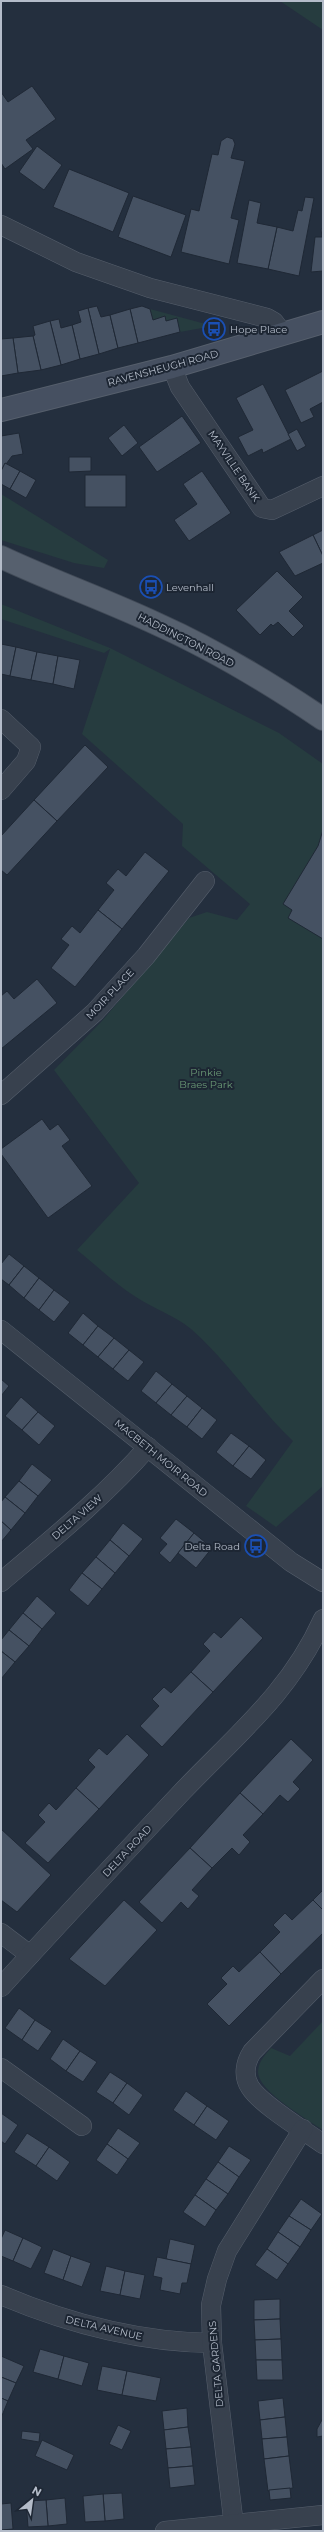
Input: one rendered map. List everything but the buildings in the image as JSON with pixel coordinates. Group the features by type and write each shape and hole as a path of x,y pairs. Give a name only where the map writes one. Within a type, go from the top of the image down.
{"main road":[{"name":"RAVENSHEUGH ROAD","path":"1,410 172,367 323,322"},
{"name":"HADDINGTON ROAD","path":"1,557 41,576 159,624 285,694 323,719"},
{"name":"HADDINGTON ROAD","path":"1,572 41,576"}],"street":[{"path":"1,227 76,262 150,288 267,318 274,322 283,334"},
{"name":"MAYVILLE BANK","path":"172,367 180,387 262,508 272,510 323,486"},
{"path":"1,719 31,747 26,762 1,790"},
{"name":"MOIR PLACE","path":"1,1095 95,1012 146,956 205,881"},
{"name":"MACBETH MOIR ROAD","path":"1,1330 291,1562 323,1582"},
{"name":"DELTA VIEW","path":"1,1582 125,1474 148,1447"},
{"name":"DELTA ROAD","path":"1,1987 181,1793 274,1698 314,1640 323,1619"},
{"path":"1,1933 30,1955"},
{"path":"323,1979 252,2052 246,2066 246,2076 254,2094 323,2144"},
{"path":"1,2068 82,2126"},
{"name":"DELTA GARDENS","path":"234,2526 212,2343 211,2305 217,2279 227,2252 303,2129"},
{"name":"DELTA AVENUE","path":"1,2295 59,2317 95,2327 161,2340 212,2343"},
{"path":"165,2531 234,2526 323,2515"}],"green space":[{"path":"280,1 323,1 323,30"},
{"path":"150,309 213,326 180,332 177,319 166,321 165,316 153,320"},
{"path":"1,494 108,560 104,568 74,563 1,540"},
{"name":"Pinkie Braes Park","path":"1,604 110,648 279,733 323,764 323,1486 276,1527 246,1506 293,1441 267,1414 231,1370 191,1329 128,1292 77,1250 139,1183 54,1070 102,1021 189,918 207,912 237,920 250,904 182,846 183,824 82,734 110,649 104,653 1,619"},
{"path":"323,2021 323,2130 274,2096 260,2079 258,2068 264,2056 271,2048 290,2056"}],"place":[{"name":"Hope Place","path":"214,329"},
{"name":"Levenhall","path":"151,587"},
{"name":"Delta Road","path":"256,1546"}]}
